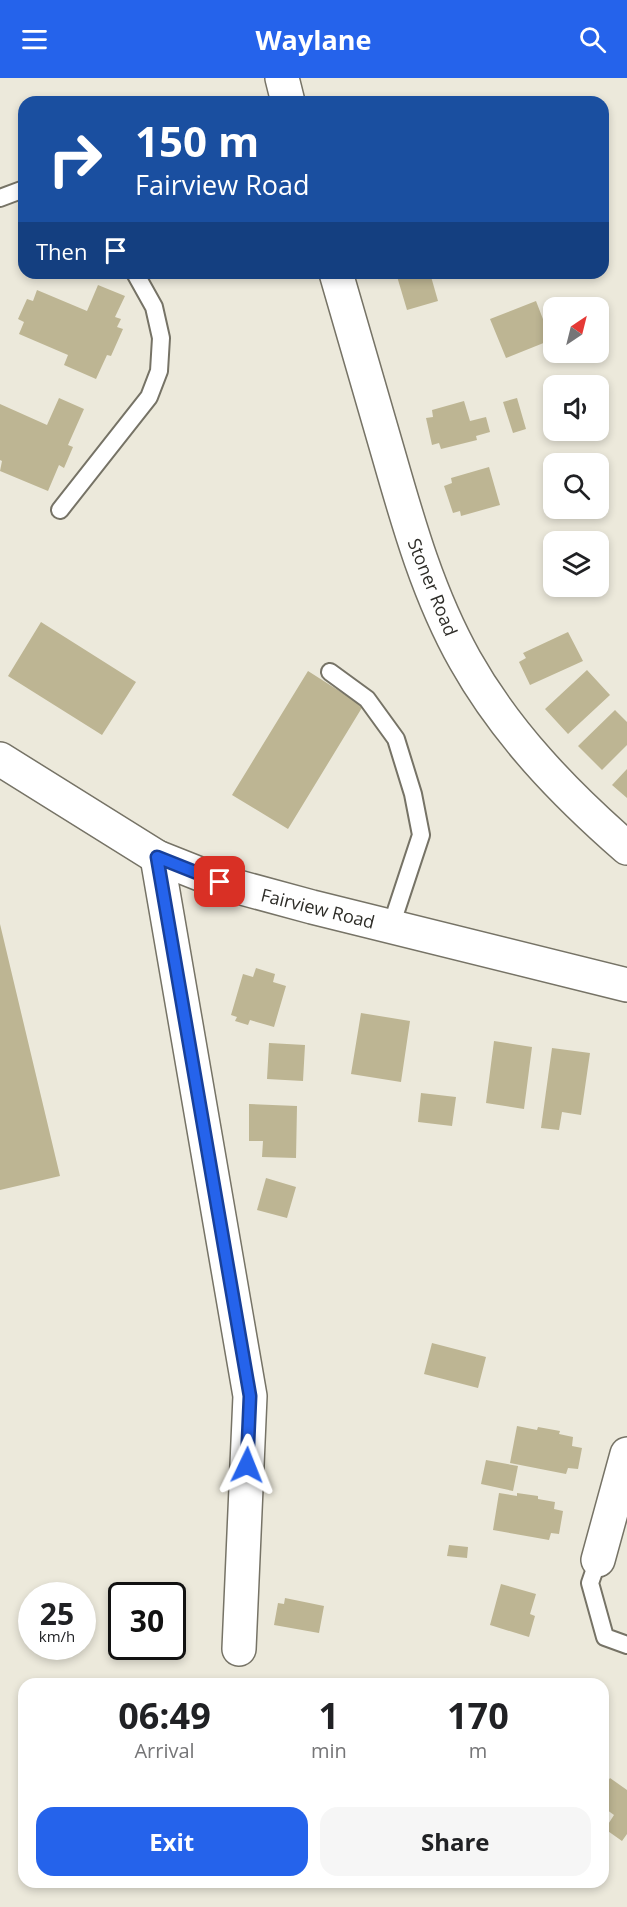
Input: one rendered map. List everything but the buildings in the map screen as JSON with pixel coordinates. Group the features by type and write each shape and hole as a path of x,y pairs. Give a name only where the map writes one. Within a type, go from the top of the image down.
{"street":[{"path":"282,78 286,96"},
{"name":"Stoner Road","path":"338,279 408,523 426,575 460,651 486,693 522,743 559,784 627,848"},
{"name":"Fairview Road","path":"0,759 157,857 220,882 627,985"},
{"path":"157,857 250,1396 239,1649"},
{"path":"597,1560 627,1454"}],"lane":[{"path":"0,198 18,191"},
{"path":"60,510 149,397 159,371 161,338 154,308 138,279"},
{"path":"330,672 367,699 396,739 413,794 421,835 391,926"},
{"path":"597,1560 590,1583 605,1638 627,1645"}],"route":[{"path":"220,882 157,857 250,1396 247,1465"}]}
